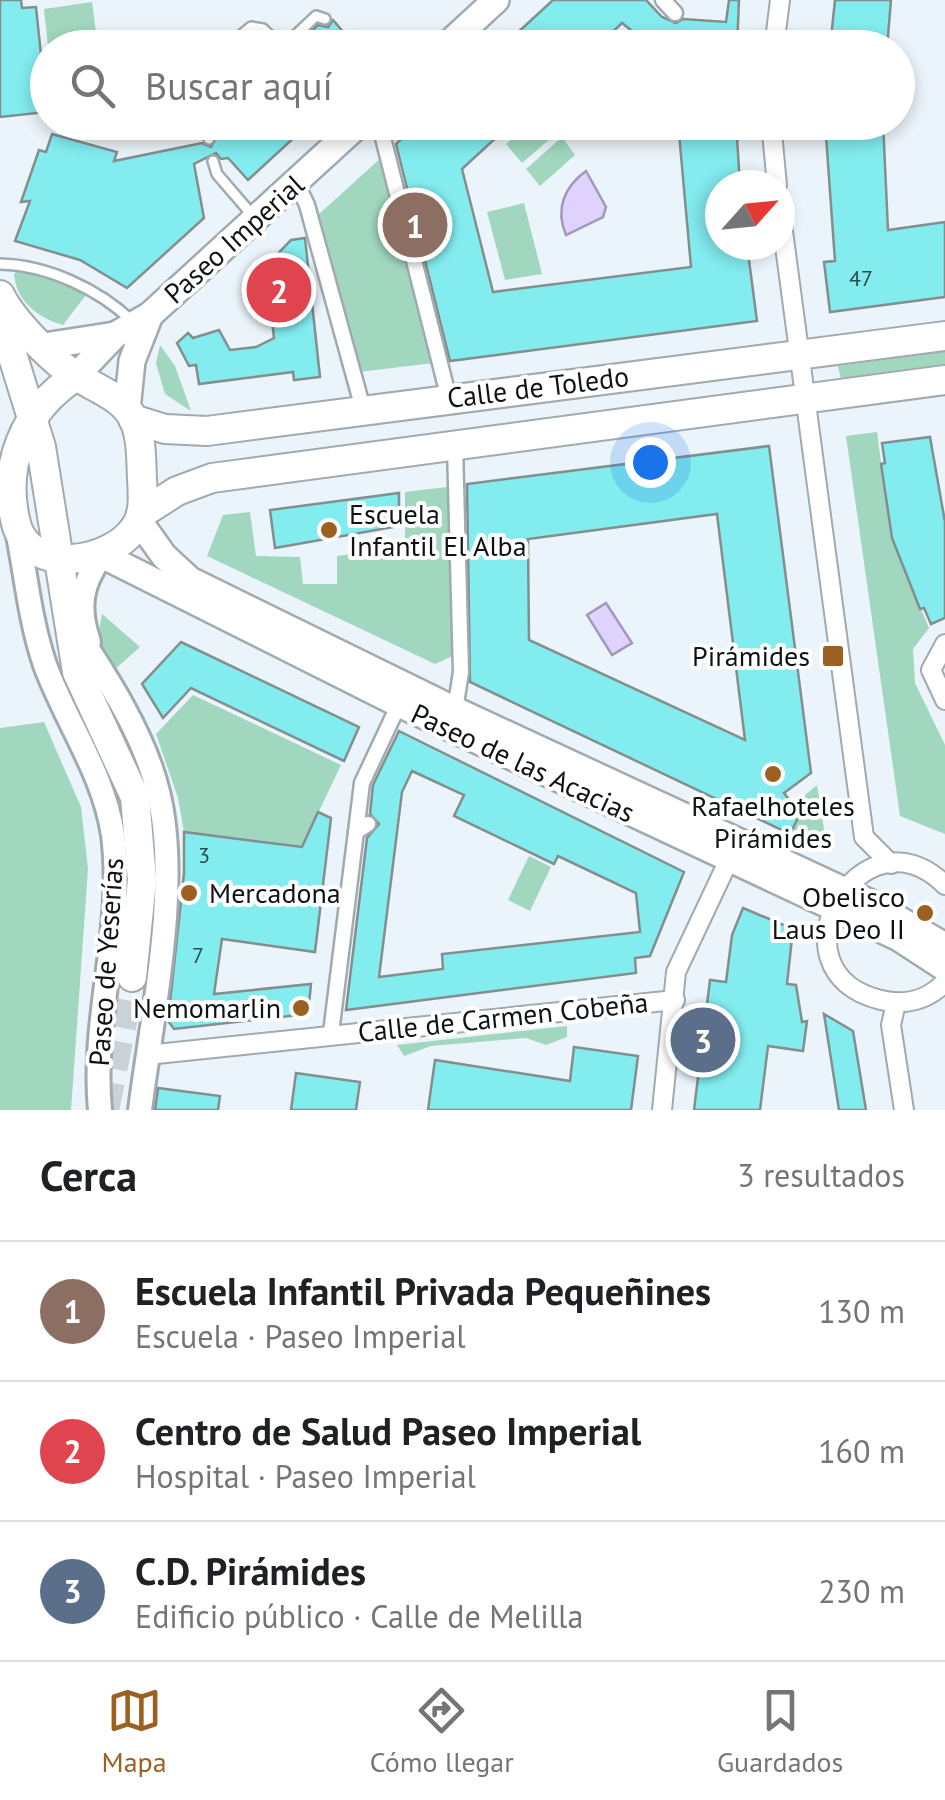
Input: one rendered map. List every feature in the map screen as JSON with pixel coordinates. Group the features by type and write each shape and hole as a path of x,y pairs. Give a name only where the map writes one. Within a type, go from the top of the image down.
{"main road":[{"path":"462,30 491,2"},
{"name":"Paseo Imperial","path":"76,376 342,140"},
{"path":"0,295 14,316 76,376 130,414 140,444 140,518"},
{"name":"Paseo de Yeserías","path":"0,315 33,414 62,558 66,616 76,672 135,797 142,880 132,977"},
{"path":"44,346 133,324"},
{"name":"Paseo Imperial","path":"130,414 133,324"},
{"name":"Calle de Toledo","path":"130,414 165,429 207,432 945,336"},
{"path":"76,376 33,414 15,440 18,530 40,552 62,558 102,555"},
{"name":"Calle de Toledo","path":"102,555 122,543 140,518 177,491 212,478 945,380"},
{"name":"Paseo de las Acacias","path":"140,518 164,556 190,580 733,852"},
{"name":"Paseo de las Acacias","path":"102,555 399,704 945,946"},
{"name":"Paseo de las Acacias","path":"837,898 945,968"}],"street":[{"path":"663,0 676,14"},
{"path":"776,30 780,0"},
{"path":"384,140 449,399"},
{"path":"773,140 776,170"},
{"path":"296,182 307,205 363,409"},
{"path":"786,260 864,837 891,864"},
{"path":"455,448 461,672 455,710"},
{"name":"Paseo de Yeserías","path":"18,530 46,666 105,799 112,831 115,880 101,1021 100,1110"},
{"name":"Paseo de Yeserías","path":"95,659 85,629 81,594 84,580 102,555"},
{"name":"Paseo de Yeserías","path":"66,616 95,659 146,756 166,836 166,880 140,1110"},
{"path":"945,644 931,670 945,700"},
{"name":"Calle de Carmen Cobeña","path":"331,1033 362,828 362,783 399,704"},
{"path":"662,1110 676,972 733,852"},
{"path":"945,886 924,870 891,864 857,876 837,898 826,931 830,957 844,980 864,996 896,1004 918,1000 945,982"},
{"name":"Calle de Carmen Cobeña","path":"147,1056 331,1033 676,1000"},
{"path":"896,1004 891,1025 904,1110"}],"lane":[{"path":"299,30 316,16 325,19"},
{"path":"213,160 218,174 255,219"},
{"path":"0,264 37,269 70,281 118,308 133,324"}],"green space":[{"path":"92,2 96,30 46,30 44,9"},
{"path":"511,140 549,140 522,163 506,144"},
{"path":"559,140 564,140 575,155 540,186 526,169"},
{"path":"382,157 434,363 359,372 318,215"},
{"path":"524,203 542,274 505,280 487,212"},
{"path":"19,270 45,276 86,295 63,325 54,322 24,300 14,274"},
{"path":"160,345 175,366 191,411 165,394 156,363"},
{"path":"945,352 945,367 841,380 838,366"},
{"path":"877,432 891,537 929,628 913,649 915,683 945,745 945,834 900,816 846,436"},
{"path":"455,486 457,654 435,664 207,556 223,515 250,512 256,556 300,557 303,584 337,584 337,556 405,547 405,492"},
{"path":"102,614 140,647 113,671 98,636"},
{"path":"193,695 341,765 302,847 184,832 178,798 156,734"},
{"path":"44,722 81,807 88,869 71,1110 0,1110 0,728"},
{"path":"817,785 826,842 812,845 790,834 793,805"},
{"path":"529,856 551,867 530,911 508,900"},
{"path":"567,1026 567,1037 546,1045 526,1038 431,1046 404,1056 397,1045"}],"shaded area":[{"path":"586,171 606,207 603,217 566,235 561,216 564,199"},
{"path":"606,603 632,643 612,655 587,615"}],"building":[{"path":"0,0 21,0 22,8 36,7 38,30 30,30 30,114 0,117"},
{"path":"553,0 646,0 662,17 676,23 683,19 726,22 729,0 739,0 738,30 631,30 622,23 615,30 520,30"},
{"path":"835,0 891,0 888,30 832,30"},
{"path":"333,20 342,30 313,30 318,25 328,27"},
{"path":"50,140 74,140 117,152 114,161 202,143 211,147 215,140 291,140 248,180 228,158 221,159 216,153 194,164 204,218 127,288 80,260 15,241 30,201 21,202 39,150 46,152"},
{"path":"400,140 493,140 462,169 493,292 691,267 680,140 737,140 739,170 705,170 705,260 749,260 757,321 450,361 396,144"},
{"path":"826,140 884,140 888,230 945,222 945,297 830,312 824,262 835,261"},
{"path":"305,238 320,377 294,380 293,372 199,384 196,365 189,366 177,343 188,333 193,338 219,330 230,350 256,347 274,338 266,266 291,240"},
{"path":"930,437 945,522 945,618 931,624 924,608 920,609 892,538 881,464 885,463 882,443"},
{"path":"769,446 811,773 784,793 800,814 790,834 470,682 467,484","holes":["717,514 745,740 529,640 528,539"]},
{"path":"399,493 399,526 275,548 270,510"},
{"path":"181,642 359,727 344,761 191,688 163,718 142,684"},
{"path":"399,731 684,872 650,956 635,958 636,973 346,1010 367,838 379,824 370,814 373,785","holes":["412,771 464,795 454,816 554,864 558,856 636,893 640,932 442,954 443,969 379,977 402,792"]},
{"path":"318,812 331,818 315,952 222,939 214,994 311,984 308,1014 174,1029 168,1021 184,873 184,832 302,847"},
{"path":"743,908 793,929 787,984 796,985 802,1022 807,1021 803,1051 768,1046 760,1110 694,1110 710,980 726,982 732,935"},
{"path":"824,1014 853,1031 866,1110 839,1110"},
{"path":"574,1047 638,1056 631,1110 428,1110 435,1060 570,1081"},
{"path":"296,1073 360,1082 356,1110 291,1110"},
{"path":"158,1088 220,1096 218,1110 155,1110"}],"tunnel":[{"path":"105,1110 132,977"}],"place":[{"name":"Escuela Infantil Privada Pequeñines","path":"415,225"},
{"name":"Centro de Salud Paseo Imperial","path":"279,290"},
{"name":"Escuela Infantil El Alba","path":"329,530"},
{"name":"Pirámides","path":"833,656"},
{"name":"Rafaelhoteles Pirámides","path":"773,774"},
{"name":"Mercadona","path":"189,893"},
{"name":"Obelisco Laus Deo II","path":"925,913"},
{"name":"Nemomarlin","path":"301,1008"},
{"name":"C.D. Pirámides","path":"703,1040"}]}
